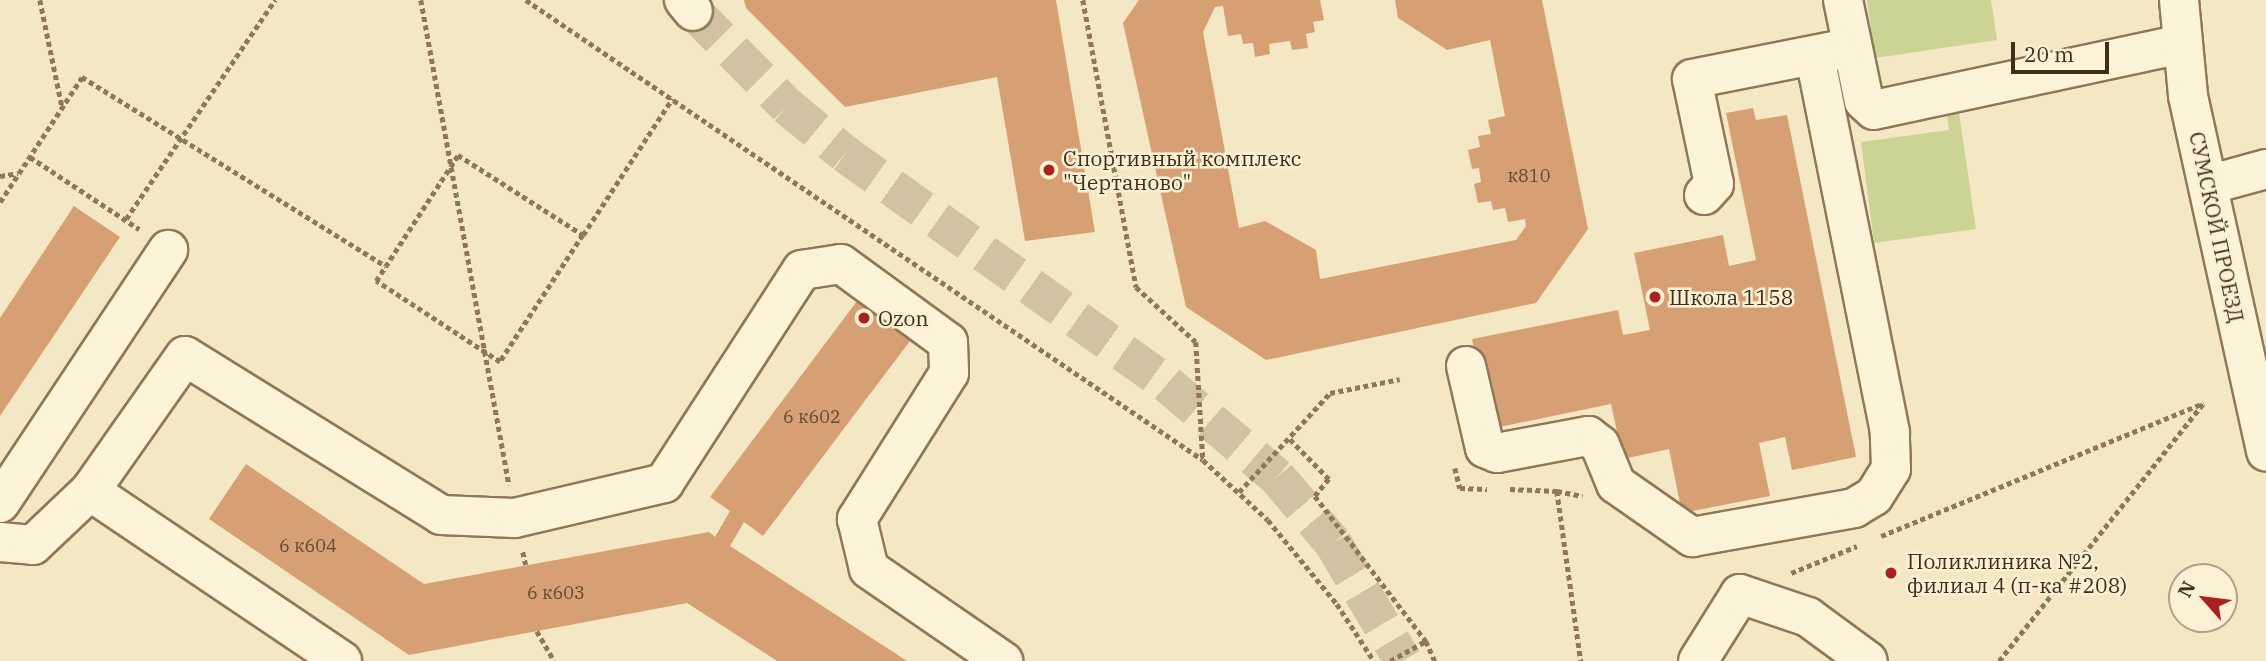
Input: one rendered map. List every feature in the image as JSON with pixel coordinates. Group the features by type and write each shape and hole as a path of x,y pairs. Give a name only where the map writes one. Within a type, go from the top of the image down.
{"street":[{"path":"1843,0 1864,101 1874,110 2182,44"},
{"name":"СУМСКОЙ ПРОЕЗД","path":"2179,0 2182,44 2208,185 2266,452"},
{"path":"1704,195 1714,184 1692,79 1853,47"},
{"path":"1466,366 1485,448 1497,453 1588,436 1600,445 1616,484 1692,537 1854,508 1874,496 1891,469 1890,432 1815,55"},
{"path":"2208,185 2266,169"},
{"path":"0,503 169,250"},
{"path":"0,542 33,545 90,491 185,356 440,515 515,517 664,483 802,270 841,264 948,342 949,373 857,519 869,569 1003,661"},
{"path":"90,491 342,661"},
{"path":"1698,661 1740,594 1808,617 1868,661"}],"path":[{"path":"40,0 62,107"},
{"path":"30,157 126,219 275,0"},
{"path":"422,0 515,517 526,565"},
{"path":"1083,0 1136,287 1196,342 1203,460"},
{"path":"0,202 82,77 386,266"},
{"path":"583,235 458,155 376,281 500,362 672,99"},
{"path":"0,176 19,173"},
{"path":"1239,492 1330,393 1400,379"},
{"path":"1740,594 2204,403 1999,661"},
{"path":"1290,439 1329,479 1315,496 1426,640 1436,661"},
{"path":"1454,462 1460,488 1557,491 1581,661"},
{"path":"537,631 554,661"},
{"path":"1390,661 1426,640"}],"green space":[{"path":"1867,0 1991,0 1997,40 1875,58"},
{"path":"1958,106 1976,229 1874,243 1861,142 1949,130 1946,107"}],"building":[{"name":"Спортивный комплекс \"Чертаново\"","path":"744,0 1056,0 1095,232 1025,241 997,77 845,107 746,8"},
{"path":"1139,0 1320,0 1324,20 1313,22 1315,32 1306,34 1308,48 1292,50 1290,41 1269,44 1270,54 1255,57 1253,43 1243,44 1241,34 1228,36 1223,6 1215,7 1203,32 1239,228 1265,221 1316,250 1320,279 1516,240 1526,226 1525,219 1508,222 1505,208 1493,210 1491,201 1478,203 1474,184 1481,182 1479,168 1472,169 1468,150 1480,147 1478,136 1491,134 1488,120 1505,116 1490,40 1447,50 1398,18 1395,0 1542,0 1588,229 1536,303 1266,360 1186,307 1123,23"},
{"path":"1753,108 1756,120 1787,115 1856,457 1792,470 1785,437 1759,443 1770,496 1682,513 1669,449 1623,459 1611,404 1490,429 1472,339 1618,310 1623,335 1650,330 1634,253 1723,235 1729,266 1756,260 1726,113"},
{"path":"74,206 120,237 0,416 0,318"},
{"path":"860,297 913,337 763,536 744,522 730,546 907,661 777,661 687,603 409,655 209,519 246,464 424,584 709,532 715,537 730,511 710,497"}],"tunnel":[{"path":"693,11 787,106 845,154 1167,384 1277,477 1333,543 1403,661"}],"place":[{"name":"Спортивный комплекс \"Чертаново\"","path":"1049,170"},
{"name":"Школа 1158","path":"1655,297"},
{"name":"Ozon","path":"864,318"},
{"name":"Поликлиника №2, филиал 4 (п-ка #208)","path":"1891,573"}]}
